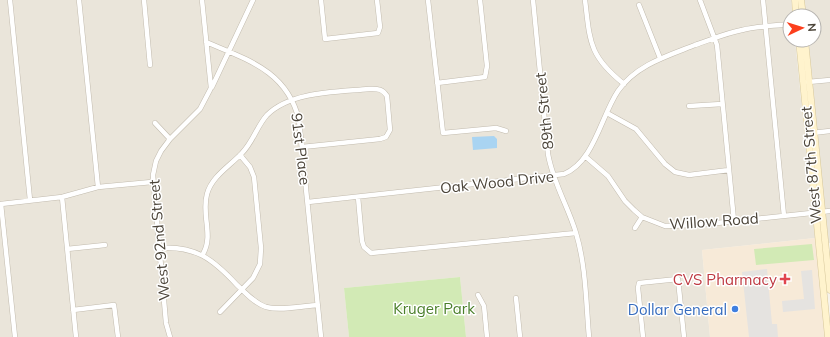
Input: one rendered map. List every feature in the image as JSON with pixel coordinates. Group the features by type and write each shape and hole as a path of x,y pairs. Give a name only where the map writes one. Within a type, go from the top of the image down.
{"main road":[{"name":"West 87th Street","path":"800,48 807,83"},
{"name":"West 87th Street","path":"805,48 828,337"},
{"name":"West 87th Street","path":"819,212 830,290"}],"street":[{"path":"10,0 30,200"},
{"path":"79,0 98,187"},
{"path":"144,0 150,65"},
{"path":"202,0 211,88"},
{"path":"206,42 228,52 253,0"},
{"path":"321,0 325,39 378,33 380,27 377,0"},
{"path":"428,0 443,133 496,128 506,131"},
{"path":"437,83 485,77 487,66 480,0"},
{"name":"89th Street","path":"533,0 548,149 553,176 576,233 581,252 589,337"},
{"path":"585,0 589,37 593,50 602,64 624,84"},
{"path":"700,0 717,45 734,221"},
{"path":"763,0 784,216"},
{"path":"639,5 660,58"},
{"name":"Oak Wood Drive","path":"308,202 553,176 572,170 586,157 613,99 624,84 641,69 660,58 740,30 782,25"},
{"name":"West 92nd Street","path":"170,337 166,323 152,182 156,161 170,138 200,109 228,52"},
{"name":"91st Place","path":"228,52 270,73 287,90 293,101 299,120 321,337"},
{"path":"807,83 830,80"},
{"path":"203,254 208,240 206,212 207,195 216,178 251,143 267,115 293,101 311,95 380,89 387,96 390,130 386,137 380,139 302,147"},
{"path":"689,106 722,104"},
{"path":"607,113 636,129 665,164 675,172 689,175 729,170"},
{"path":"156,123 170,138"},
{"path":"811,133 830,131"},
{"path":"220,312 256,274 261,253 254,177 248,163 240,155"},
{"name":"Willow Road","path":"586,157 608,176 625,201 642,217 655,223 671,227 830,211"},
{"path":"15,337 1,204 62,197 98,187 152,182"},
{"path":"62,197 76,337"},
{"path":"358,197 362,242 370,255 576,233"},
{"path":"635,228 642,217"},
{"path":"67,249 105,245"},
{"path":"158,248 182,248 203,254 226,272 242,290 254,300 269,307 318,305"},
{"path":"643,337 638,288 639,283 678,279 684,337"},
{"path":"478,295 484,306 487,337"},
{"path":"516,298 520,337"},
{"path":"73,310 114,305 118,337"}],"shaded area":[{"path":"0,0 791,0 792,8 782,8 782,48 796,48 815,238 702,250 710,337 466,337 460,277 344,288 349,337 0,337"},
{"path":"803,0 830,0 830,243 828,243 808,48 822,48 822,8 804,8"},
{"path":"815,238 826,337 710,337 702,250"},
{"path":"767,269 772,324 777,324 778,337 749,337 742,272"},
{"path":"812,270 815,309 783,312 782,301 804,299 801,271"}],"green space":[{"path":"812,244 814,260 756,265 754,249"},
{"name":"Kruger Park","path":"460,277 466,337 349,337 344,288"}],"water":[{"path":"494,136 497,139 497,148 473,150 472,137"}],"place":[{"name":"CVS Pharmacy","path":"785,279"},
{"name":"Dollar General","path":"735,309"}]}
